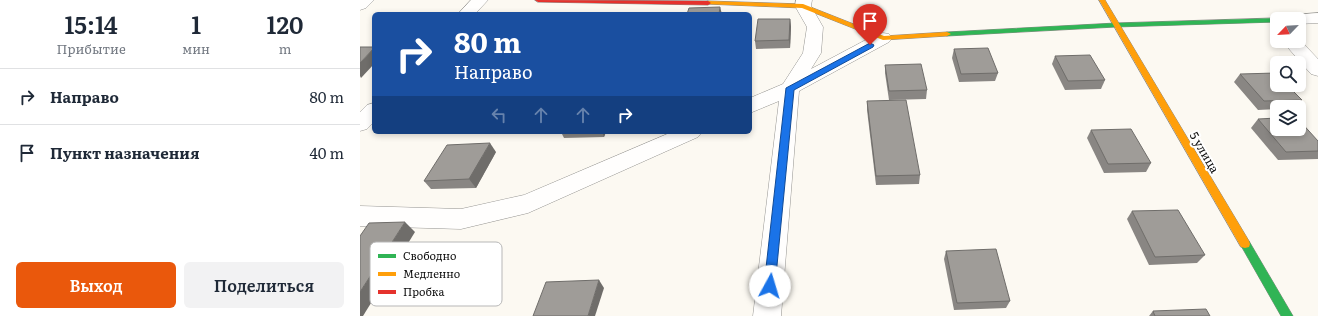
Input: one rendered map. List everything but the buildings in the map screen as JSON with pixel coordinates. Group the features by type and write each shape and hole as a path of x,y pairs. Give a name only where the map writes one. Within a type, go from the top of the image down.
{"street":[{"path":"360,5 366,0"},
{"path":"468,12 480,0"},
{"path":"538,0 647,0 804,3 883,38"},
{"name":"5 улица","path":"1102,0 1287,316"},
{"path":"767,316 790,88 812,53 815,27 804,3"},
{"path":"1306,19 1318,18"},
{"path":"752,105 790,88 883,38 1116,25 1270,22"},
{"path":"1298,48 1318,70"},
{"path":"360,124 372,112"},
{"path":"360,216 461,219 528,204 686,134"}],"traffic: fast":[{"path":"947,34 1116,25 1270,20"},
{"path":"1245,244 1287,316"}],"traffic: slow":[{"path":"1102,0 1245,244"},
{"path":"708,3 803,6 883,38 947,34"}],"traffic: jam":[{"path":"538,0 708,3"}],"route":[{"path":"770,286 790,88 870,45"}]}
